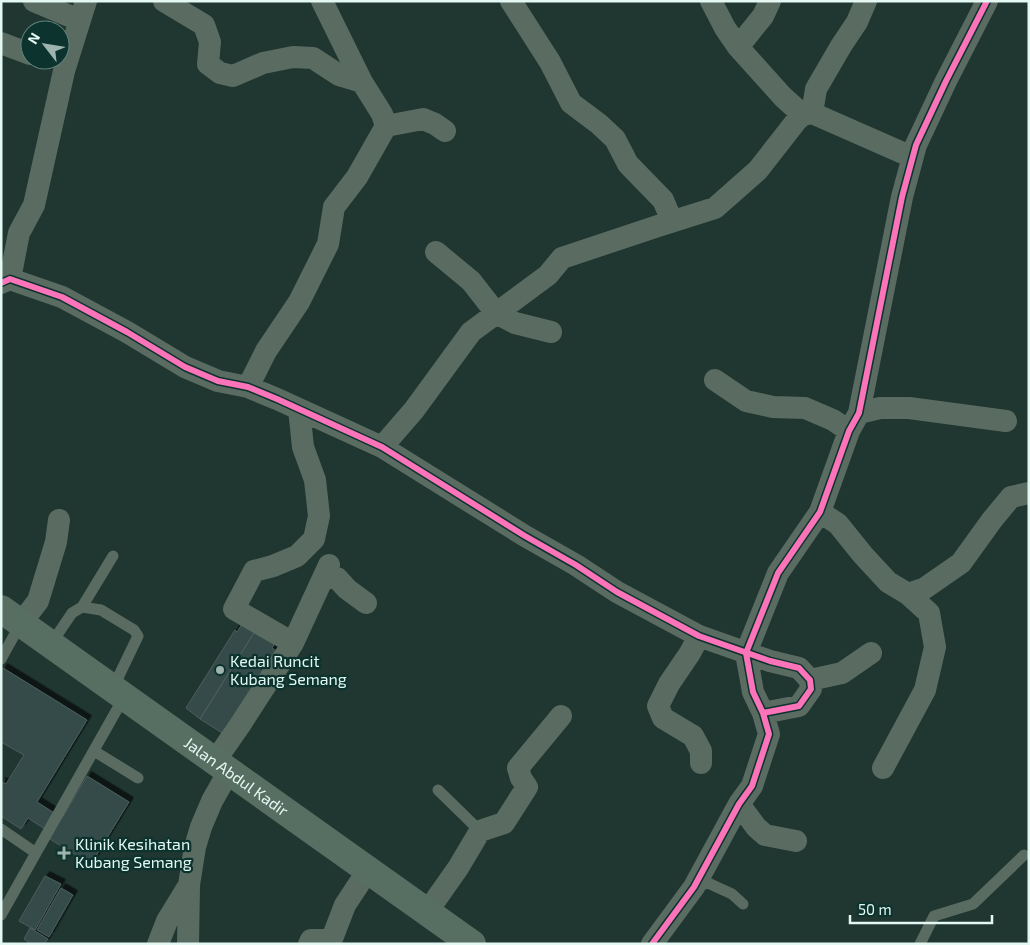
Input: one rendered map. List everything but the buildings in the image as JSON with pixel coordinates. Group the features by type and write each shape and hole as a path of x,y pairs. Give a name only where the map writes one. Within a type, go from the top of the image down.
{"main road":[{"name":"Jalan Abdul Kadir","path":"11,616 472,944"}],"street":[{"path":"34,1 82,10 64,71 34,205 8,251 5,281 62,297 185,367 218,381 248,388 382,447 617,592 699,636 770,662 799,668 810,680 811,689 799,706 763,714"},
{"path":"164,1 204,25 210,42 208,64 220,73 234,76 263,63 293,57 313,58 340,75 362,82"},
{"path":"248,388 266,351 299,302 328,244 334,207 357,177 386,126 382,114 362,82 322,1"},
{"path":"511,1 550,62 570,103 599,124 615,139 628,164 662,200 672,222"},
{"path":"711,1 725,28 738,47 777,91 807,114 912,157"},
{"path":"738,47 763,16 770,1"},
{"path":"382,447 414,410 471,332 548,275 562,258 715,208 758,170 797,120 807,114 816,89 857,22 866,1"},
{"path":"652,944 694,887 739,804 752,786 769,734 763,714 753,692 746,653 778,573 820,512 854,422 912,157 946,81 987,1"},
{"path":"1,43 20,50"},
{"path":"386,126 424,119 445,131"},
{"path":"436,252 471,281 496,313 515,323 551,332"},
{"path":"715,380 746,401 773,407 806,408 833,420 854,422 880,408 909,408 1006,421"},
{"path":"293,643 234,610 254,571 273,566 297,556 314,539 319,516 315,480 302,447 299,409"},
{"path":"908,594 925,588 961,562 1011,497 1029,494"},
{"path":"820,512 838,524 863,556 888,582 908,594 929,613 935,647 924,690 883,768"},
{"path":"11,616 38,601 56,542 59,520"},
{"path":"188,944 189,885 195,847 212,801 222,766 240,725 293,643 327,571 366,603"},
{"path":"699,636 669,684 658,706 663,718 694,736 701,751 701,764"},
{"path":"810,680 842,673 872,653"},
{"path":"427,912 458,868 480,831 504,823 527,787 518,768 561,716"},
{"path":"739,804 756,827 766,835 796,841"},
{"path":"323,942 368,870"},
{"path":"158,944 167,921 189,885"}],"lane":[{"path":"51,644 72,612 82,607 113,556"},
{"path":"1,915 94,751 119,692 138,636 134,630 101,610 82,607"},
{"path":"1,659 11,616"},
{"path":"94,751 138,778"},
{"path":"438,790 480,831"},
{"path":"1,829 36,853"},
{"path":"920,944 934,916 973,904 1024,855"},
{"path":"694,887 708,883 732,894 743,904"}],"cycle path":[{"path":"652,944 694,887 739,804 752,786 769,734 763,713 753,692 746,653 778,573 820,512 849,431 859,413 902,197 916,145 987,1"},
{"path":"1,283 10,279 62,297 127,332 185,367 218,381 248,387 382,447 617,592 699,636 770,661 799,668 810,680 811,689 799,706 763,713"}],"place":[{"name":"Kedai Runcit Kubang Semang","path":"220,670"},
{"name":"Klinik Kesihatan Kubang Semang","path":"64,853"}]}
